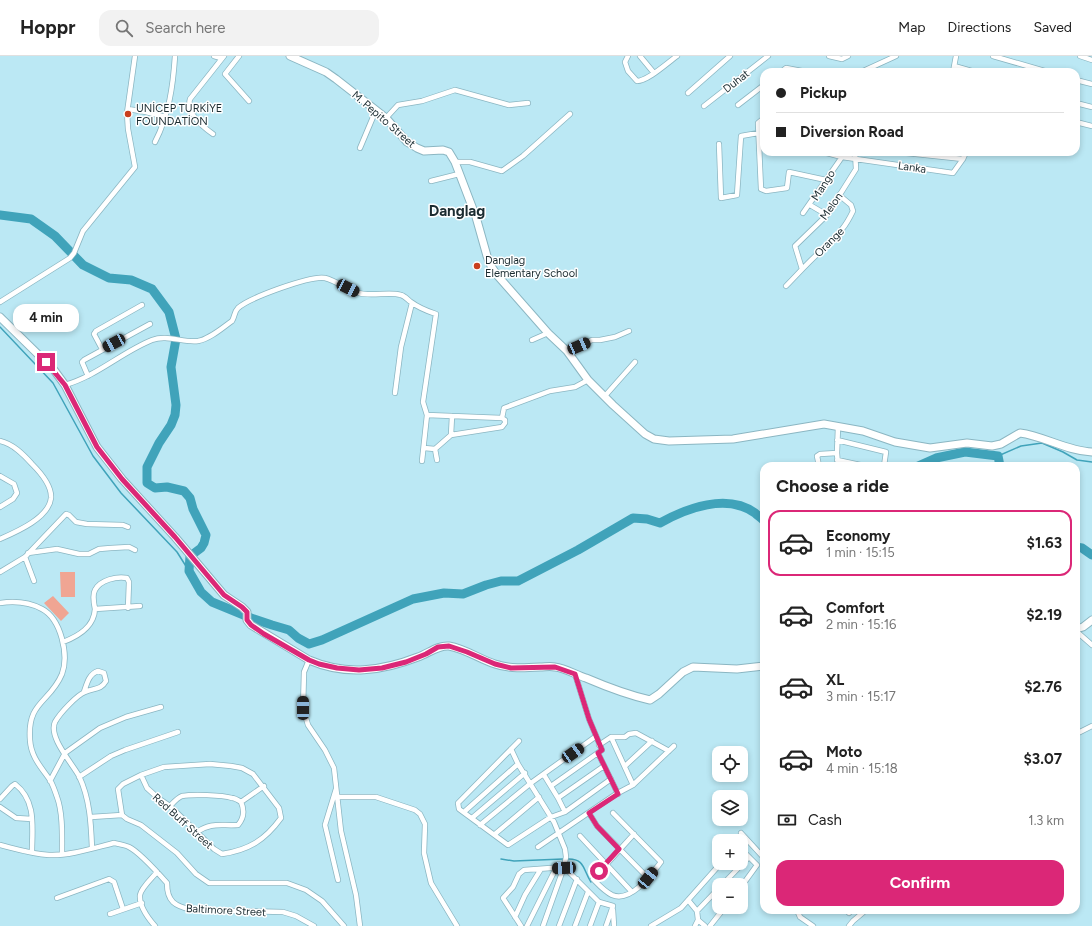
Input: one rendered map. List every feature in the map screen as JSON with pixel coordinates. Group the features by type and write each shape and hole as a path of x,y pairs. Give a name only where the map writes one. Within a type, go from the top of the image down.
{"street":[{"path":"0,302 70,258 74,253 83,231 135,167 128,129 128,110 136,56"},
{"path":"155,142 166,117 174,74 175,56"},
{"path":"214,56 222,57"},
{"path":"239,56 225,74 226,77 249,101"},
{"name":"M. Pepito Street","path":"290,56 336,78 386,118 407,142 424,151 443,150 449,152 457,168 476,217 491,266 497,275 548,333 567,351 588,380 604,397 645,434 654,439 669,441 740,438 824,424 863,431 895,442 930,448 967,443 992,446 1001,444 1020,433 1085,452 1092,452"},
{"path":"628,56 625,62 628,71 637,81 641,81 654,73 677,56"},
{"path":"688,93 730,56"},
{"name":"Duhat","path":"704,106 768,56"},
{"path":"829,56 842,59 848,56"},
{"path":"870,68 896,56"},
{"path":"956,56 954,66 961,68"},
{"path":"993,56 1034,68"},
{"path":"1080,56 1092,60"},
{"path":"213,134 203,127 194,115 189,103 190,99 222,57"},
{"path":"642,57 654,73"},
{"path":"1080,81 1092,84"},
{"path":"386,118 398,106 422,101 458,89 509,105 528,103"},
{"path":"738,105 760,89"},
{"path":"1080,104 1092,108"},
{"path":"128,110 146,112 166,117"},
{"path":"360,148 376,110"},
{"path":"431,181 470,162 502,171 523,156 570,114"},
{"path":"760,121 758,123 758,133 761,189 766,191 787,188 788,172 826,180"},
{"path":"1080,123 1092,126"},
{"path":"719,144 720,198 737,195 741,136 758,133"},
{"name":"Lanka","path":"838,156 953,173 964,156"},
{"path":"935,156 963,159"},
{"name":"Mango","path":"803,213 842,157"},
{"name":"Melon","path":"802,269 795,246 827,215 856,169 855,159"},
{"name":"Orange","path":"786,286 839,234 850,217 853,211 851,205 839,195"},
{"path":"810,205 827,215"},
{"path":"65,385 88,376 151,340 158,338 171,338 195,341 205,338 232,321 235,312 243,304 276,290 315,278 324,278 358,293 374,295 402,295 424,310 436,314 424,402 427,415 422,461"},
{"path":"395,393 400,347 412,303"},
{"path":"102,349 94,334 96,331 142,305"},
{"path":"0,317 54,370 65,385 97,447 122,479 175,537 224,595 242,607 251,625 309,660 337,668 359,670 382,668 406,662 426,654 438,647 449,646 495,664 511,668 555,667 615,690 650,700 659,694 683,672 693,667 737,669 760,666"},
{"path":"88,376 82,362 84,360 150,324"},
{"path":"567,351 592,340 615,337 629,331"},
{"path":"532,340 548,333"},
{"path":"604,397 635,362"},
{"path":"424,448 435,449 451,435 502,427 505,423 505,420 502,418 504,408 550,391 576,387 588,380"},
{"path":"427,415 502,418"},
{"path":"451,435 452,416"},
{"path":"838,427 837,460 846,462"},
{"path":"837,440 886,452 885,462"},
{"path":"0,441 6,442 17,449 41,473 49,487 51,498 46,508 37,519 20,530 0,539"},
{"path":"435,449 437,460"},
{"path":"818,462 817,456 820,454 837,454"},
{"path":"0,476 14,484 16,492 13,499 0,507"},
{"path":"0,572 26,555 66,514 76,522 123,525 128,527"},
{"path":"26,555 57,549 84,554 89,554 99,549 111,548 129,547 136,550"},
{"path":"26,555 34,580"},
{"path":"63,642 73,638 90,626 94,617 95,609 94,591 99,585 111,579 121,577 127,578 130,582 128,608"},
{"path":"0,602 30,604 43,609 53,620 63,642 64,654 62,673 55,686 33,712 29,726 33,757 50,782 58,799 61,822 62,854"},
{"path":"95,609 140,606"},
{"path":"1080,628 1092,620"},
{"path":"1080,634 1092,645"},
{"path":"309,660 304,672 303,708 308,725 325,750 334,768 341,831 356,895 360,926"},
{"path":"84,692 89,678 94,672 98,671 104,673 106,681 102,687 84,692 64,709 55,723 54,731 56,740 79,777 85,791 91,817 92,848"},
{"path":"551,786 602,750 595,737 581,697 575,674"},
{"path":"50,782 65,753 100,728 126,717 161,707"},
{"path":"1080,732 1092,726"},
{"path":"79,777 111,756 178,732"},
{"path":"599,745 611,737 625,737 629,734 636,733 669,751"},
{"path":"480,825 531,783 595,737"},
{"path":"611,737 633,785"},
{"path":"519,740 458,803 459,810 495,834 508,845 551,817 564,812 610,779"},
{"path":"625,766 652,741"},
{"path":"538,847 633,785 674,746"},
{"path":"511,749 518,764 551,817 565,849 566,859 564,868 543,926"},
{"path":"598,753 618,794"},
{"path":"122,815 118,789 123,784 141,774 164,767 210,764 242,768 253,774 264,786 241,802"},
{"path":"464,812 518,764"},
{"path":"558,798 604,766"},
{"name":"Red Buff Street","path":"141,774 147,788 170,806 214,849 222,854 235,852 262,839 281,818 279,808 264,786"},
{"path":"472,818 525,774"},
{"path":"544,774 558,798 564,812"},
{"path":"0,800 12,786 16,785 29,801 32,808 32,852"},
{"path":"336,788 325,825 338,880"},
{"path":"170,806 175,800 182,796 207,795 234,798 241,802"},
{"path":"337,797 376,797 414,810 420,814 425,824 424,853 431,883 457,926"},
{"path":"495,834 539,797"},
{"path":"197,832 216,824 238,825 243,819 241,802"},
{"path":"0,807 16,818 32,819"},
{"path":"589,813 597,826 648,878"},
{"path":"613,813 634,834 661,862 640,887 622,896 613,895 602,888 593,879 634,834"},
{"path":"91,817 122,815 127,819 141,825 177,853 196,874 209,883 286,883 306,890 322,901 344,926"},
{"path":"741,833 760,854"},
{"path":"580,836 632,892"},
{"name":"Baltimore Street","path":"0,845 50,855 114,844 130,848 167,883 167,892 170,898 180,907 192,910 283,912 296,916 314,926"},
{"path":"748,878 757,866 748,856 754,847"},
{"path":"527,926 556,868"},
{"path":"521,926 503,898 513,887 519,874 524,870 564,868 599,902 613,906"},
{"path":"515,917 525,895 541,869"},
{"path":"651,926 681,908 714,870"},
{"path":"728,878 735,870"},
{"path":"155,926 147,916 140,895 142,889 157,872"},
{"path":"57,898 109,879 114,882 123,909"},
{"path":"559,926 577,880"},
{"path":"575,926 588,892"},
{"path":"697,911 712,895"},
{"path":"688,900 697,911 698,920 696,926"},
{"path":"590,926 599,902"},
{"path":"110,914 142,903"},
{"path":"606,926 613,906"},
{"path":"613,906 614,926"},
{"path":"710,926 719,914"},
{"path":"799,914 800,917 813,926"},
{"path":"849,926 862,914"},
{"path":"698,920 705,926"}],"shaded area":[{"path":"60,572 75,572 75,597 61,597"},
{"path":"53,596 69,613 61,621 44,603"}],"waterway":[{"path":"0,215 31,219 55,236 83,265 109,278 131,280 152,289 169,312 176,339 171,367 176,405 175,415 171,425 159,443 147,467 147,483 155,488 167,487 184,491 190,498 193,509 206,535 201,548 193,554"},
{"path":"0,327 53,383 93,456 121,493 177,552 189,571"},
{"path":"998,456 1021,446 1042,443 1077,460 1092,462"},
{"path":"927,462 936,458 965,452 998,456 999,462"},
{"path":"190,556 189,571 201,592 212,602 251,618 289,630 298,638 309,644 322,640 413,599 444,593 463,594 501,581 518,581 578,550 633,518 647,519 660,523 682,512 720,503 744,507 760,517"},
{"path":"1080,548 1092,555"},
{"path":"501,859 514,861 563,859"},
{"path":"567,859 577,860 583,866 591,882"}],"place":[{"name":"UNİCEP TURKİYE FOUNDATİON","path":"128,114"},
{"name":"Danglag Elementary School","path":"477,266"}],"district":[{"name":"Danglag","path":"457,211"}],"route":[{"path":"46,362 65,385 97,447 122,479 175,537 224,595 236,602 247,612 247,620 251,625 264,634 309,660 337,668 359,670 382,668 406,662 426,654 438,647 449,646 467,652 483,660 511,668 555,667 575,674 581,697 595,737 602,750 598,753 618,794 589,813 597,826 619,849 599,871"}]}
